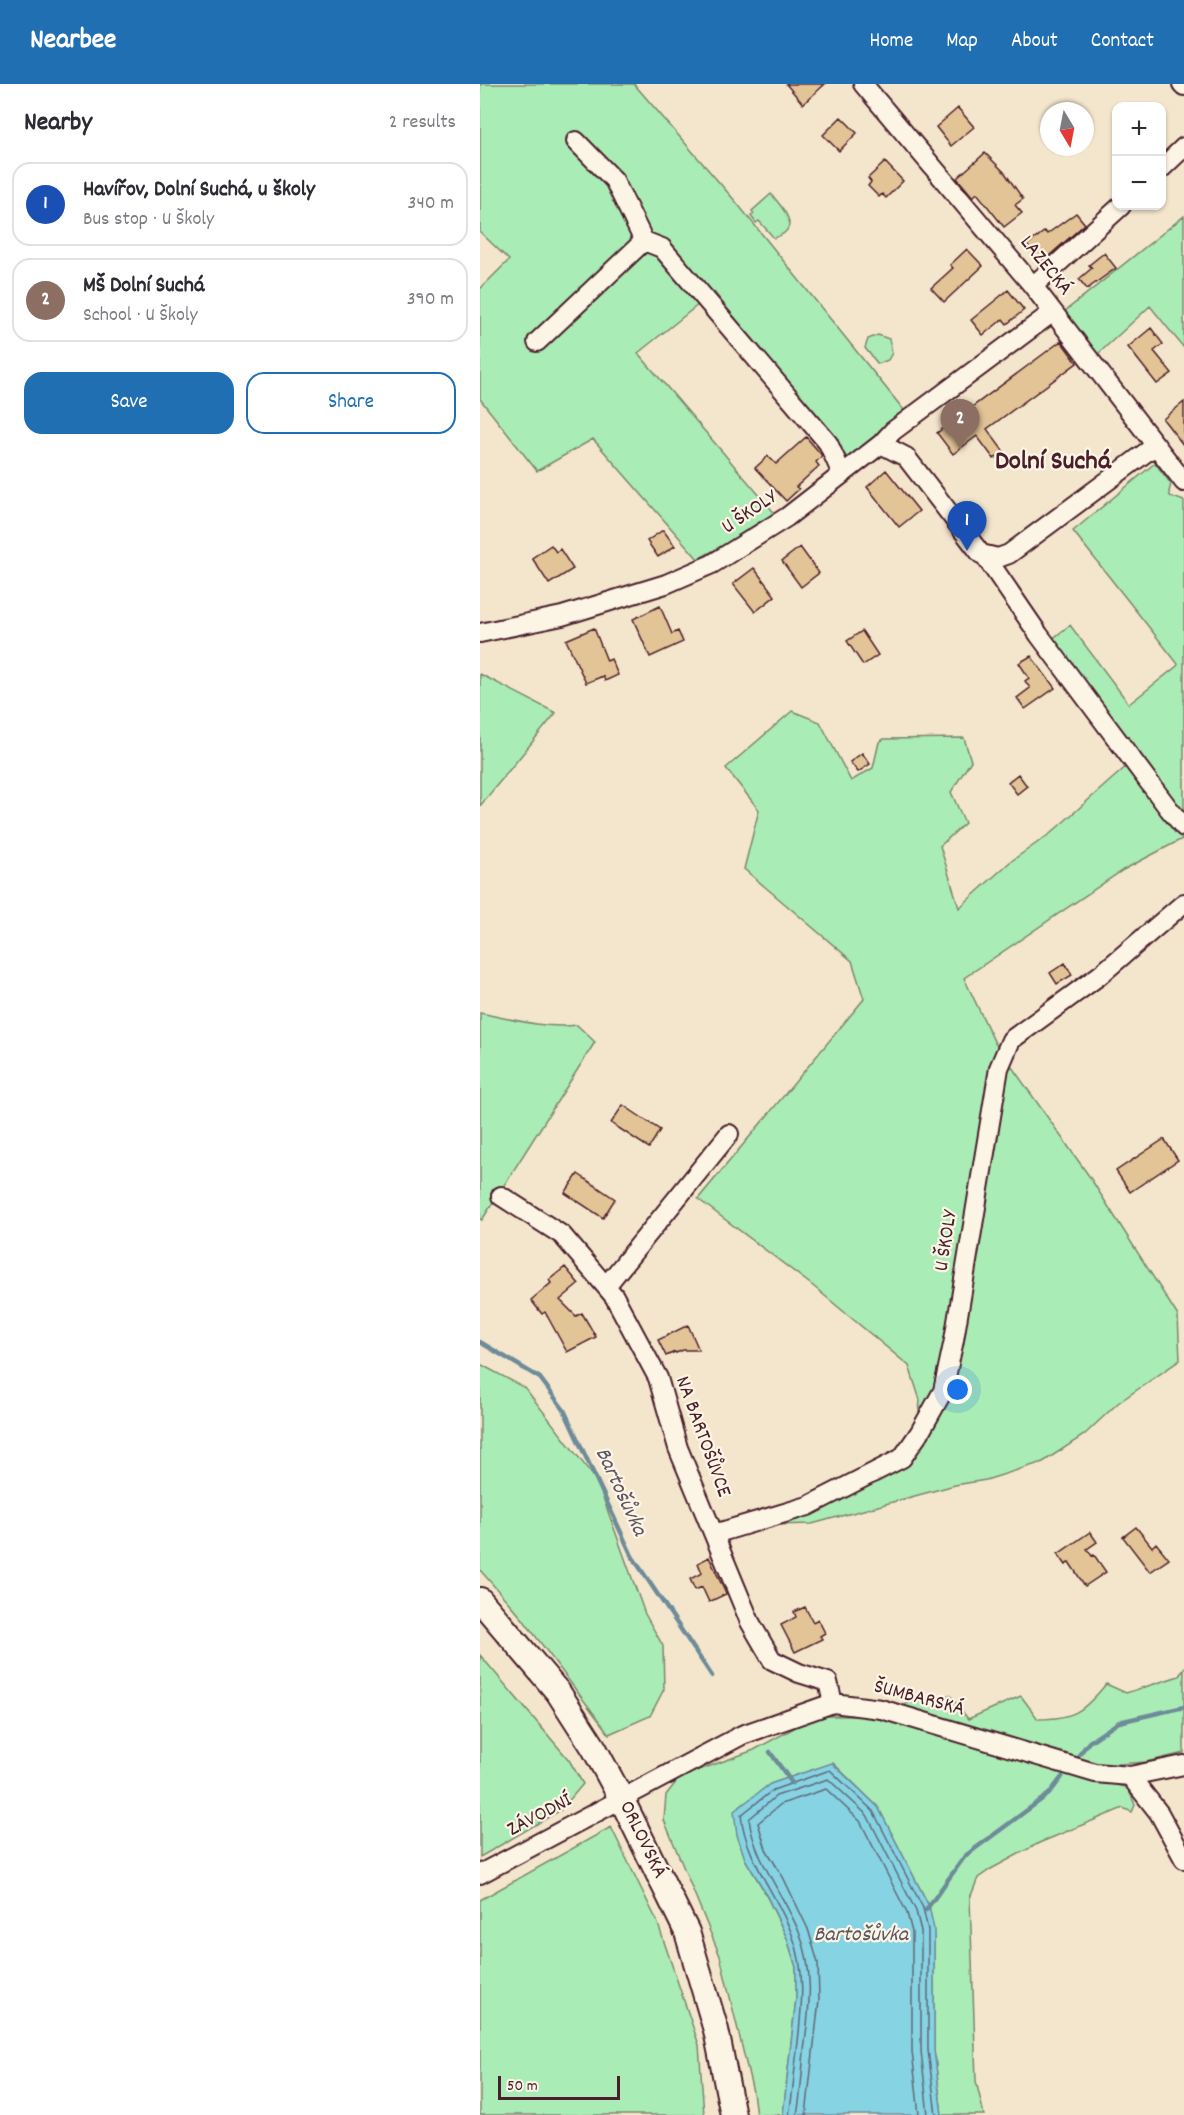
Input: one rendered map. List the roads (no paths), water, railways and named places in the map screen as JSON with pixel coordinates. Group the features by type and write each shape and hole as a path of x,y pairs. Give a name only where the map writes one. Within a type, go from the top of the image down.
{"street":[{"name":"LAZECKÁ","path":"863,84 1034,286 1184,482"},
{"path":"576,141 614,180 644,241 662,248 828,443 842,474"},
{"path":"1166,163 1184,147"},
{"path":"1034,286 1116,210"},
{"path":"537,342 644,241"},
{"name":"U ŠKOLY","path":"480,633 562,616 666,584 703,568 750,542 787,517 881,444 893,431 1053,312"},
{"path":"881,444 906,458 981,554 985,556 1039,635 1184,827"},
{"path":"985,556 998,558 1009,554 1156,445"},
{"name":"U ŠKOLY","path":"714,1534 808,1506 902,1458 943,1391 954,1340 999,1068 1011,1040 1100,975 1184,903"},
{"path":"606,1286 729,1134"},
{"name":"NA BARTOŠŮVCE","path":"501,1196 562,1235 615,1296 657,1378 678,1448 750,1622 772,1660 800,1673 828,1682 833,1703"},
{"name":"ORLOVSKÁ","path":"480,1600 558,1692 594,1748 687,1932 716,2030 733,2115"},
{"name":"ŠUMBARSKÁ","path":"621,1798 742,1735 833,1703 881,1708 1095,1773 1130,1776 1184,1765"},
{"path":"1130,1776 1159,1813 1184,1859"},
{"name":"ZÁVODNÍ","path":"480,1875 621,1798"}],"water":[{"name":"Bartošůvka","path":"832,1763 878,1807 929,1906 934,1929 934,2050 942,2115 783,2115 796,1998 796,1967 787,1938 764,1890 745,1859 737,1835 734,1811 770,1784"}],"waterway":[{"name":"Bartošůvka","path":"480,1342 540,1378 564,1410 632,1556 712,1676"},
{"path":"1079,1755 1089,1742 1119,1722 1184,1707"},
{"name":"Bartošůvka","path":"770,1752 792,1783"},
{"path":"926,1910 965,1856 1049,1794 1062,1777"}],"place":[{"name":"MŠ Dolní Suchá","path":"960,449"},
{"name":"Havířov, Dolní Suchá, u školy","path":"967,551"}],"district":[{"name":"Dolní Suchá","path":"1053,462"}]}
